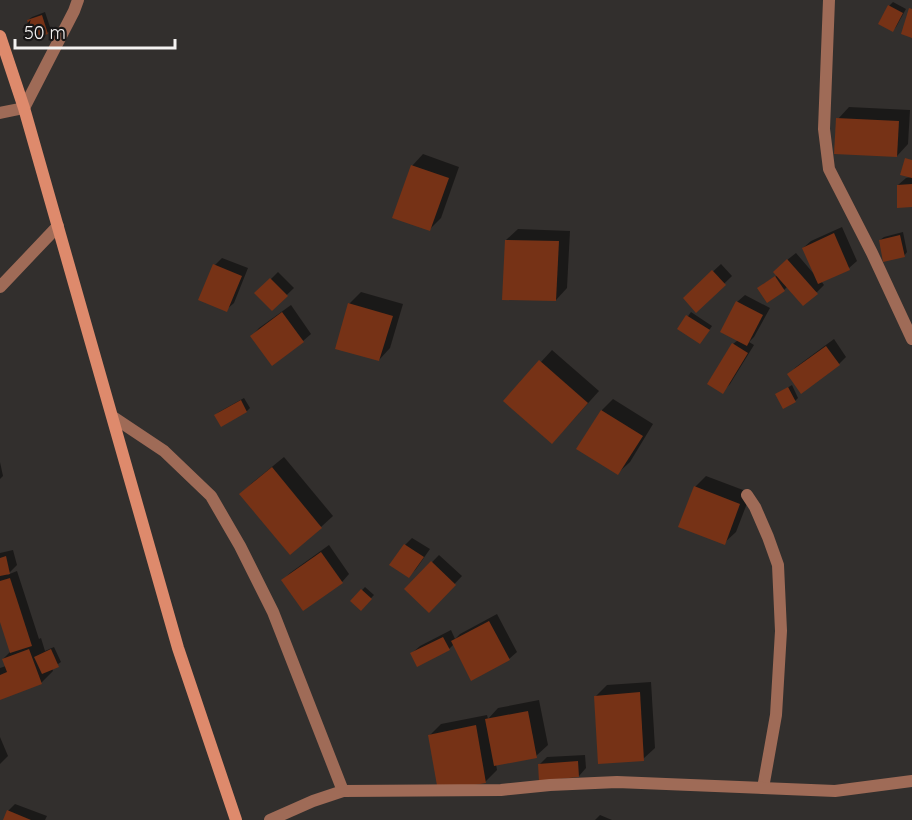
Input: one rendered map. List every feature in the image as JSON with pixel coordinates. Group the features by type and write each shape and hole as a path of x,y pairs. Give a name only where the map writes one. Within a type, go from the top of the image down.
{"main road":[{"path":"0,36 24,108 178,648 236,820"}],"street":[{"path":"0,113 24,108 78,0"},
{"path":"829,0 824,129 829,169 872,252 912,339"},
{"path":"0,287 58,226"},
{"path":"112,417 164,451 211,496 240,546 273,612 343,791"},
{"path":"747,495 755,507 778,565 780,631 776,714 763,788"},
{"path":"270,820 343,791 501,790 617,782 835,791 912,781"}],"building":[{"path":"888,5 903,13 893,32 878,24"},
{"path":"909,8 912,9 912,38 901,34"},
{"path":"42,15 48,34 33,39 27,20"},
{"path":"836,118 899,121 897,157 834,154"},
{"path":"905,158 912,160 912,178 900,175"},
{"path":"411,165 449,178 430,231 392,218"},
{"path":"912,184 912,207 897,208 897,185"},
{"path":"834,233 850,270 818,284 802,248"},
{"path":"900,235 905,257 883,262 879,240"},
{"path":"505,240 559,241 556,301 502,300"},
{"path":"787,259 818,294 803,306 773,272"},
{"path":"213,264 242,276 227,312 198,300"},
{"path":"712,270 726,285 696,313 683,298"},
{"path":"775,276 785,291 767,303 757,288"},
{"path":"270,278 288,296 272,311 254,293"},
{"path":"736,301 763,315 747,346 720,332"},
{"path":"348,303 393,316 379,361 335,349"},
{"path":"282,312 304,342 272,366 250,336"},
{"path":"686,315 710,330 700,344 677,329"},
{"path":"732,343 748,353 723,394 707,384"},
{"path":"826,346 840,365 801,394 787,374"},
{"path":"539,360 588,403 552,444 503,401"},
{"path":"788,387 796,402 783,409 775,394"},
{"path":"241,400 247,412 221,427 214,415"},
{"path":"601,410 643,436 618,475 576,449"},
{"path":"272,467 322,528 290,555 239,494"},
{"path":"694,486 740,504 725,545 678,527"},
{"path":"404,544 424,557 409,578 389,565"},
{"path":"321,552 343,583 303,611 281,580"},
{"path":"6,556 10,574 0,576 0,558"},
{"path":"431,561 456,585 429,613 404,589"},
{"path":"10,578 32,646 10,653 0,622 0,581"},
{"path":"361,589 372,599 361,611 350,601"},
{"path":"489,621 510,660 471,681 451,641"},
{"path":"443,637 450,650 417,667 410,653"},
{"path":"29,649 42,684 0,700 0,675 7,672 2,659"},
{"path":"51,649 59,667 42,674 34,657"},
{"path":"640,692 644,761 598,764 594,696"},
{"path":"528,711 537,758 494,766 485,719"},
{"path":"476,725 486,783 438,791 428,735"},
{"path":"578,761 579,777 539,781 538,764"},
{"path":"7,810 31,820 3,820"}]}
